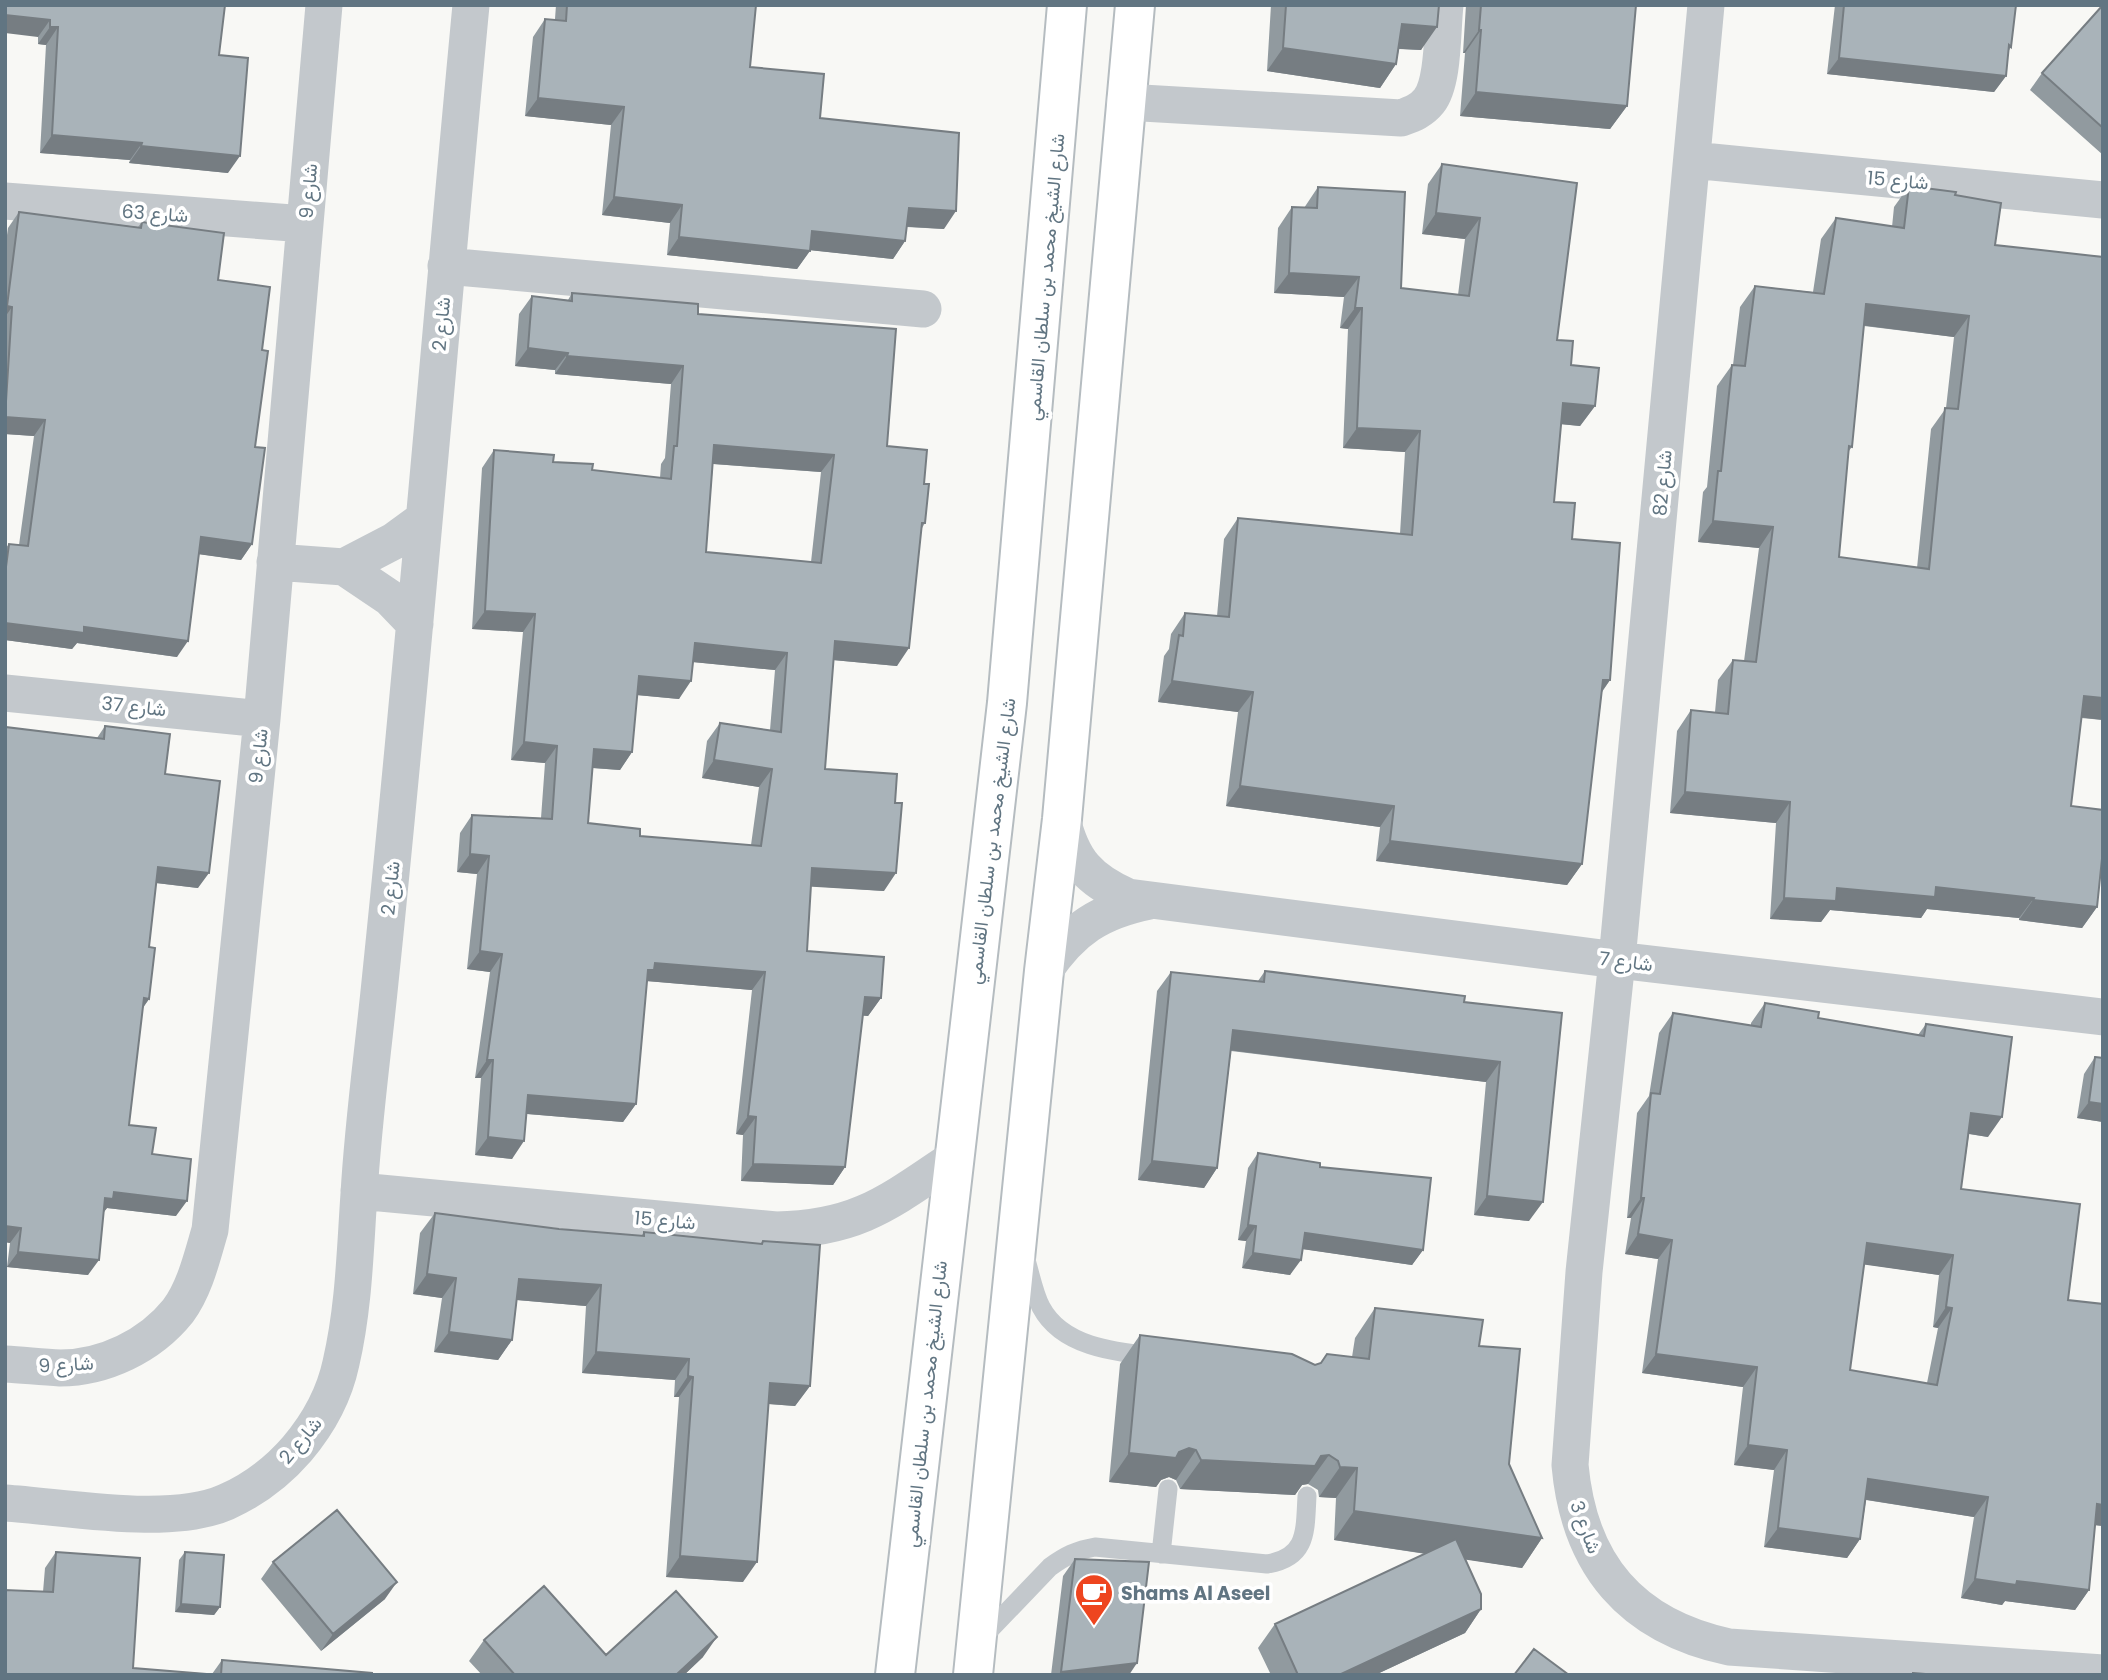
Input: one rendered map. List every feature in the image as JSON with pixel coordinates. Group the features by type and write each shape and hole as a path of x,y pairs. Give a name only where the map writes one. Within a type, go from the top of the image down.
{"main road":[{"name":"شارع الشيخ محمد بن سلطان القاسمي","path":"895,1675 1008,690 1067,5"},
{"path":"975,1659 1044,971 1062,819 1135,5"}],"street":[{"name":"شارع 9","path":"5,1364 62,1368 106,1362 146,1342 178,1310 199,1269 210,1230 262,719 324,5"},
{"name":"شارع 2","path":"5,1503 119,1512 169,1512 223,1503 261,1482 295,1451 316,1424 334,1393 350,1314 359,1191 408,722 471,5"},
{"path":"1125,102 1401,118 1417,112 1429,101 1437,86 1445,5"},
{"name":"شارع 82","path":"1617,960 1706,5"},
{"name":"شارع 15","path":"1692,160 2103,200"},
{"name":"شارع 63","path":"5,201 305,225"},
{"path":"446,266 923,309"},
{"path":"344,567 394,541 424,519"},
{"path":"275,562 344,567 390,598 415,624"},
{"name":"شارع 37","path":"5,693 262,719"},
{"name":"شارع 7","path":"1062,819 1067,840 1076,859 1091,876 1128,897 1149,901 2103,1017"},
{"name":"شارع 7","path":"1044,971 1058,950 1078,931 1099,917 1123,906 1149,901"},
{"name":"شارع 3","path":"1617,960 1584,1272 1570,1465 1579,1522 1606,1574 1648,1615 1701,1641 1729,1647 2006,1671 2103,1673"},
{"name":"شارع 15","path":"359,1191 776,1230 806,1230 836,1225 864,1215 890,1201 953,1158"}],"lane":[{"path":"1018,1232 1041,1308 1058,1327 1080,1341 1102,1350 1168,1358"},
{"path":"1161,1554 1168,1489"},
{"path":"975,1659 1063,1557 1078,1550 1095,1548 1267,1564 1281,1562 1293,1555 1301,1544 1305,1530 1307,1496"}],"building":[{"path":"5,5 225,5 219,55 248,58 240,156 52,135 58,27 50,27 50,20 5,15"},
{"path":"567,5 756,5 750,67 824,74 820,118 959,133 956,211 909,208 905,241 812,231 810,251 679,237 682,205 614,197 624,107 538,98 545,19 566,21"},
{"path":"1286,5 1439,5 1437,27 1402,24 1396,64 1283,48"},
{"path":"1481,5 1636,5 1627,106 1476,92"},
{"path":"1844,5 2016,5 2006,76 1839,58"},
{"path":"2103,7 2103,128 2042,73"},
{"path":"1442,164 1577,183 1557,340 1573,341 1571,365 1599,368 1595,406 1563,403 1554,502 1575,503 1572,539 1620,543 1610,680 1603,680 1582,864 1390,841 1394,806 1240,786 1253,692 1172,681 1179,635 1183,636 1185,613 1229,617 1238,518 1412,535 1420,431 1357,428 1362,308 1355,308 1359,277 1289,273 1292,207 1317,208 1318,187 1405,192 1401,288 1469,296 1480,218 1436,213"},
{"path":"1909,186 1956,192 1955,195 2001,203 1995,245 2103,257 2103,698 2084,696 2071,806 2103,810 2103,849 2097,907 1936,887 1935,897 1837,888 1836,901 1784,898 1790,802 1685,792 1691,710 1728,714 1733,660 1756,662 1773,527 1713,521 1732,365 1745,366 1755,286 1824,294 1836,218 1904,228","holes":["1866,304 1969,316 1958,409 1945,408 1929,569 1839,557"]},
{"path":"19,212 141,228 142,222 224,233 218,280 270,287 262,350 268,351 255,447 265,448 252,544 201,537 188,641 84,627 84,633 5,623 5,574 9,544 28,546 45,420 5,417 12,307 7,306"},
{"path":"572,293 698,304 698,314 896,329 887,446 927,450 924,484 929,484 925,523 922,523 909,648 835,641 825,769 897,774 895,803 902,803 896,873 812,868 807,951 884,957 881,998 865,997 845,1167 753,1164 756,1117 748,1116 765,972 655,963 654,970 648,970 636,1104 528,1095 524,1141 488,1137 493,1060 487,1060 502,954 480,951 489,856 470,854 472,815 552,819 557,746 524,742 535,614 485,611 494,450 554,455 553,462 593,464 592,470 671,479 674,446 677,446 683,366 567,356 568,353 528,348 532,296 572,301","holes":["714,445 834,455 821,563 706,552","695,643 787,653 781,732 720,723 714,760 772,769 761,846 640,836 640,829 588,823 594,749 632,752 639,676 691,681"]},
{"path":"105,726 170,734 165,774 220,781 209,873 158,867 149,947 155,948 149,999 144,998 129,1125 156,1128 152,1154 191,1159 187,1201 114,1192 113,1199 105,1198 99,1260 18,1252 21,1228 5,1226 5,727 104,739"},
{"path":"1265,971 1465,996 1464,1002 1562,1013 1543,1202 1487,1196 1500,1062 1233,1030 1217,1168 1152,1161 1171,972 1264,982"},
{"path":"1765,1003 1819,1012 1818,1018 1924,1036 1926,1024 2012,1037 2002,1117 1971,1113 1961,1189 2080,1204 2068,1300 2103,1304 2103,1505 2097,1504 2089,1590 1975,1579 1988,1497 1868,1479 1860,1539 1778,1528 1787,1450 1748,1445 1757,1367 1656,1354 1672,1240 1638,1234 1644,1198 1641,1198 1651,1093 1660,1094 1673,1013 1761,1027","holes":["1867,1243 1953,1255 1946,1307 1952,1308 1937,1385 1850,1370"]},
{"path":"2095,1057 2103,1058 2103,1104 2089,1102"},
{"path":"1258,1153 1320,1163 1320,1167 1431,1178 1423,1250 1305,1233 1301,1260 1253,1253 1256,1226 1248,1225"},
{"path":"435,1213 559,1229 644,1236 644,1232 762,1244 763,1241 820,1245 810,1386 770,1383 757,1562 680,1556 693,1377 688,1376 689,1359 596,1352 601,1285 519,1279 512,1340 449,1332 456,1278 427,1274"},
{"path":"1375,1308 1483,1320 1479,1346 1520,1349 1509,1464 1542,1538 1354,1511 1357,1468 1340,1467 1338,1461 1329,1455 1321,1456 1315,1466 1201,1460 1196,1450 1189,1448 1179,1452 1176,1458 1129,1453 1140,1335 1292,1354 1315,1365 1321,1363 1327,1354 1369,1359"},
{"path":"337,1510 397,1582 333,1634 273,1562"},
{"path":"1456,1539 1481,1594 1481,1609 1339,1675 1298,1675 1275,1624"},
{"path":"56,1552 140,1558 133,1668 219,1675 5,1675 5,1590 53,1592"},
{"path":"185,1552 224,1555 220,1607 181,1604"},
{"name":"Shams Al Aseel","path":"1075,1559 1149,1562 1137,1663 1061,1672"},
{"path":"544,1586 606,1655 676,1591 717,1637 678,1675 515,1675 484,1640"},
{"path":"1534,1649 1569,1675 1514,1675"},
{"path":"222,1660 372,1673 372,1675 221,1675"}],"place":[{"name":"Shams Al Aseel","path":"1094,1627"}]}
